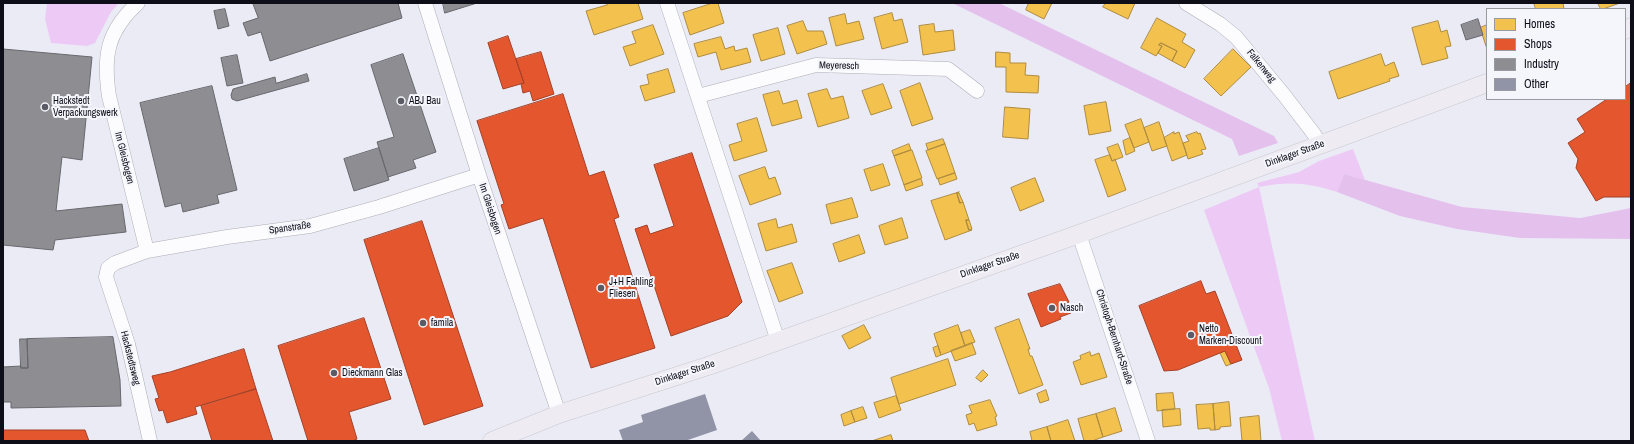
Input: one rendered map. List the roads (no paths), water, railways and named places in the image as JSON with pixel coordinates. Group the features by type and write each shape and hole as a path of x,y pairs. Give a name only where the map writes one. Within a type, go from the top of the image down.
{"main road":[{"name":"Dinklager Straße","path":"492,441 559,414 711,365 1079,234 1486,83"}],"street":[{"name":"Im Gleisbogen","path":"138,3 125,14 111,39 105,73 109,96 147,251"},
{"name":"Im Gleisbogen","path":"425,3 479,175 559,414"},
{"path":"667,3 778,341"},
{"name":"Falkenweg","path":"1186,3 1220,24 1236,37 1284,95 1314,134 1320,145"},
{"name":"Meyeresch","path":"698,96 816,65 948,68 977,91"},
{"name":"Spanstraße","path":"106,277 108,268 115,263 147,251 226,236 310,226 379,207 479,175"},
{"name":"Christoph-Bernhard-Straße","path":"1079,234 1148,441"},
{"name":"Hackstedtsweg","path":"106,277 128,344 150,441"}],"place":[{"name":"ABJ Bau","path":"401,101"},
{"name":"Hackstedt Verpackungswerk","path":"45,107"},
{"name":"J+H Fahling Fliesen","path":"601,288"},
{"name":"Nasch","path":"1052,308"},
{"name":"famila","path":"423,323"},
{"name":"Netto Marken-Discount","path":"1191,335"},
{"name":"Dieckmann Glas","path":"334,373"}]}
